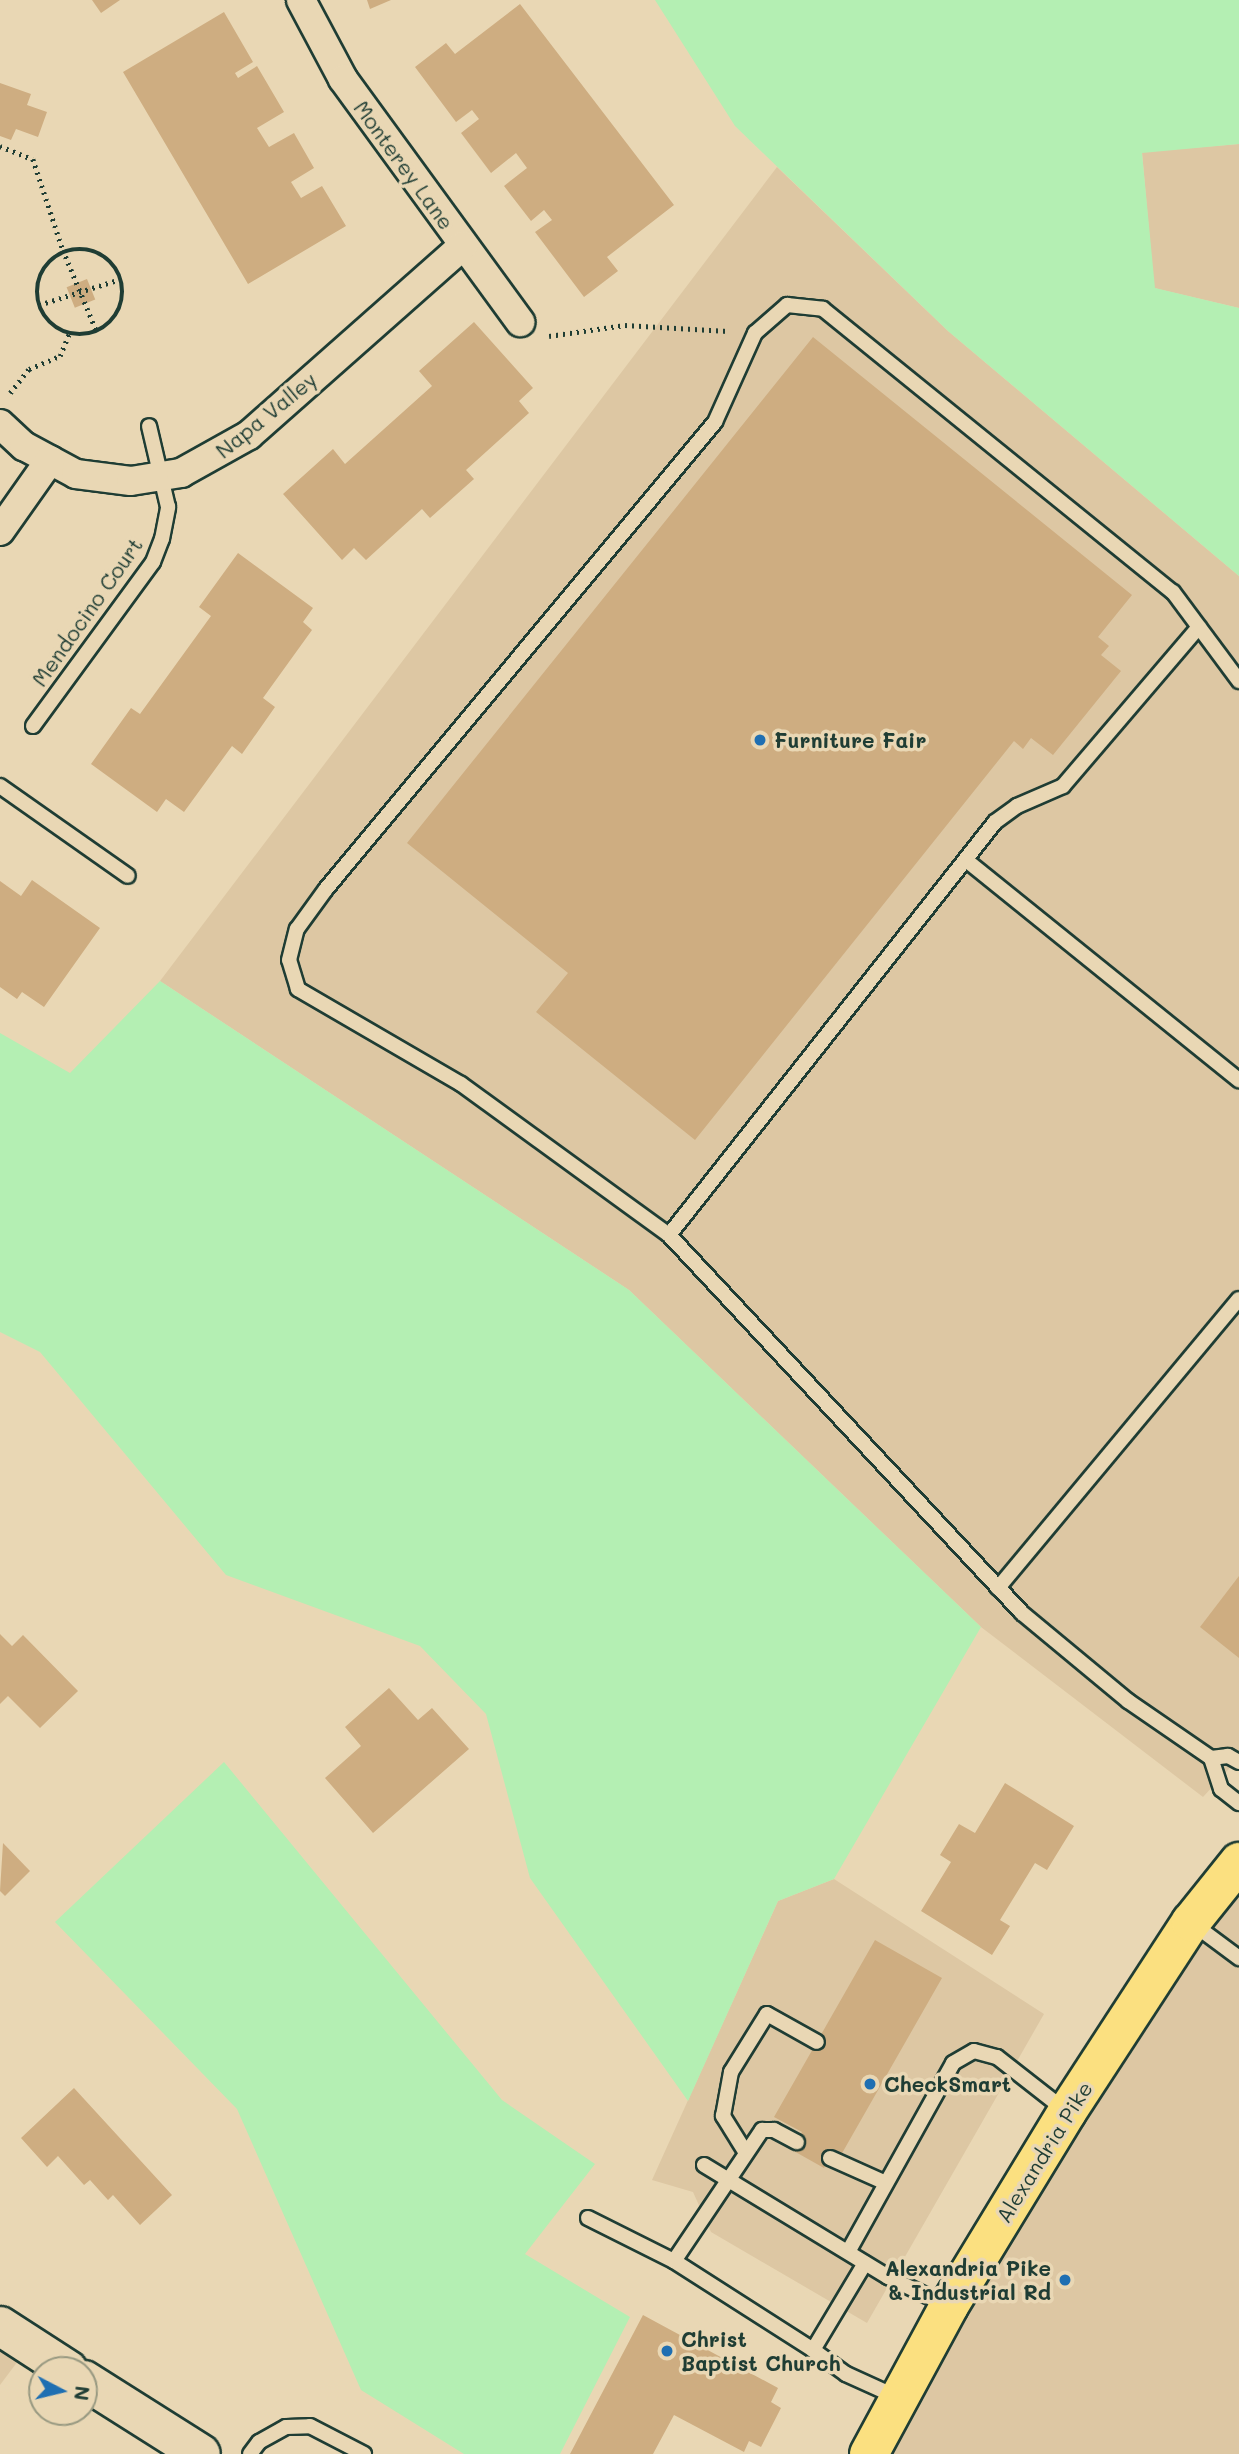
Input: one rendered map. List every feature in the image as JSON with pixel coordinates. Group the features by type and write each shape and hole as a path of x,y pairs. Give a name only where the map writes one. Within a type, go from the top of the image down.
{"highway":[{"name":"Alexandria Pike","path":"869,2454 949,2306 1067,2112 1191,1922 1239,1862"}],"main road":[{"path":"0,2326 46,2356"},
{"path":"98,2389 201,2454"}],"street":[{"name":"Monterey Lane","path":"301,0 343,79 520,322"},
{"name":"Napa Valley","path":"3,411 24,446 76,474 103,479 162,477 216,458 248,435 463,246"},
{"path":"0,531 50,460"}],"lane":[{"path":"1239,681 1173,592 823,309 787,305 755,333 715,422 326,889 297,929 289,960 298,989 461,1084 669,1235 998,1588 1065,1652 1211,1758 1221,1788 1239,1803"},
{"name":"Mendocino Court","path":"33,726 153,562 167,506 149,426"},
{"path":"669,1235 995,822 1017,806 1063,786 1160,667 1199,627"},
{"path":"0,786 128,876"},
{"path":"966,860 1239,1080"},
{"path":"998,1588 1239,1300"},
{"path":"1211,1758 1228,1756 1239,1762"},
{"path":"1191,1922 1239,1958"},
{"path":"746,2153 723,2116 731,2073 767,2014 817,2042"},
{"path":"848,2252 953,2063 974,2051 997,2057 1067,2112"},
{"path":"674,2261 762,2130 774,2130 797,2142"},
{"path":"830,2158 886,2183"},
{"path":"704,2165 866,2263 949,2306"},
{"path":"588,2218 674,2261 846,2374 899,2398"},
{"path":"813,2350 866,2263"},
{"path":"250,2454 259,2442 286,2427 310,2426 364,2454"}],"path":[{"path":"0,146 33,159 64,250 97,332"},
{"path":"64,250 99,253 121,279 122,300 118,313 97,332 69,334 46,318 39,305 40,276 64,250"},
{"path":"39,305 121,279"},
{"path":"520,322 547,336 625,325 755,333"},
{"path":"3,411 29,369 60,356 69,334"}],"shaded area":[{"path":"1239,144 1239,308 1154,288 1142,152"},
{"path":"777,167 948,331 1239,576 1239,1758 1203,1797 981,1627 629,1290 160,981"},
{"path":"1239,1862 1239,2454 869,2454"},
{"path":"834,1879 1044,2014 867,2323 711,2232 693,2192 652,2180 778,1901"},
{"path":"0,2350 18,2361 0,2385"}],"green space":[{"path":"655,0 1239,0 1239,144 1142,153 1155,288 1239,308 1239,576 948,331 735,126"},
{"path":"160,981 629,1290 981,1627 834,1879 778,1901 688,2101 530,1878 486,1714 420,1646 226,1575 40,1352 0,1332 0,1033 70,1073"},
{"path":"224,1762 502,2100 595,2164 525,2254 630,2317 560,2454 464,2454 361,2390 237,2109 55,1922"}],"building":[{"path":"92,0 120,0 101,13"},
{"path":"367,0 391,0 370,9"},
{"path":"520,4 674,205 607,257 618,271 584,297 535,232 552,220 544,210 531,221 504,186 527,168 516,153 491,173 461,133 479,119 472,110 456,122 415,67 446,43 455,54"},
{"path":"224,12 253,62 235,73 238,78 257,66 284,112 257,128 269,147 294,133 314,168 291,182 301,198 322,186 346,226 248,284 123,72"},
{"path":"0,83 31,94 27,105 47,112 38,137 16,129 11,140 0,136"},
{"path":"87,279 95,299 75,308 67,287"},
{"path":"474,322 533,388 519,401 529,413 466,470 474,479 430,518 422,509 366,560 354,548 342,560 283,494 333,449 345,464 432,386 419,371"},
{"name":"Furniture Fair","path":"813,337 1132,595 1098,637 1109,646 1101,655 1121,671 1053,755 1031,738 1023,749 1014,741 695,1140 536,1012 568,973 407,843"},
{"path":"238,553 313,608 303,622 312,630 263,698 275,707 242,754 232,746 184,812 166,799 157,812 91,764 131,708 140,714 211,616 199,607"},
{"path":"32,880 100,928 44,1007 22,992 17,999 0,987 0,881 21,896"},
{"path":"1239,1576 1239,1658 1200,1627"},
{"path":"0,1634 12,1646 23,1635 78,1691 40,1728 8,1696 0,1704"},
{"path":"389,1688 418,1720 432,1708 469,1749 373,1833 325,1778 361,1746 345,1727"},
{"path":"1005,1783 1074,1826 1047,1870 1035,1863 1000,1920 1010,1926 992,1955 921,1911 951,1862 940,1855 959,1824 975,1833"},
{"path":"3,1843 30,1871 5,1896 0,1891"},
{"path":"875,1940 942,1978 841,2155 834,2150 824,2168 792,2150 802,2132 774,2117"},
{"path":"74,2088 172,2195 140,2225 113,2195 108,2200 90,2180 84,2185 58,2156 47,2167 21,2138"},
{"name":"Christ Baptist Church","path":"643,2315 778,2388 771,2402 781,2408 761,2447 749,2441 744,2452 674,2415 653,2454 570,2454"}],"place":[{"name":"Furniture Fair","path":"760,740"},
{"name":"CheckSmart","path":"870,2084"},
{"name":"Alexandria Pike & Industrial Rd","path":"1065,2280"},
{"name":"Christ Baptist Church","path":"667,2351"}]}
